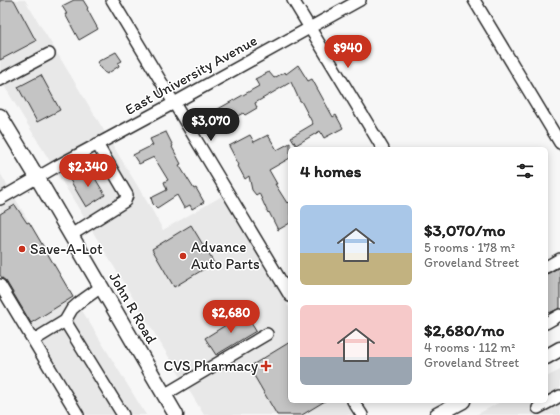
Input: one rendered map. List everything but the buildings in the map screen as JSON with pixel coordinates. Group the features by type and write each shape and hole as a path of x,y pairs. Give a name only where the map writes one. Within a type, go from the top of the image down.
{"main road":[{"name":"John R Road","path":"0,116 176,415"},
{"path":"436,415 459,403"}],"street":[{"path":"112,0 288,293"},
{"path":"293,0 382,147"},
{"name":"East University Avenue","path":"0,199 37,177 360,0"},
{"path":"474,0 560,143"},
{"path":"0,80 48,54"},
{"path":"70,235 125,201 127,195 98,144"},
{"path":"548,266 560,259"},
{"path":"0,285 78,415"},
{"path":"34,340 65,320 72,309 101,287"},
{"path":"548,322 560,315"},
{"path":"65,320 123,415"},
{"path":"164,395 267,334"},
{"path":"548,403 560,396"},
{"path":"354,403 362,415"},
{"path":"539,408 548,403"}],"shaded area":[{"path":"0,0 25,0 163,230 222,196 288,306 288,403 346,403 352,415 204,415 0,79"},
{"path":"0,173 146,415 74,415 0,292"},
{"path":"560,370 560,415 476,415 498,403 548,403 548,376"}],"place":[{"name":"Save-A-Lot","path":"22,249"},
{"name":"Advance Auto Parts","path":"183,256"},
{"name":"CVS Pharmacy","path":"266,366"}]}
